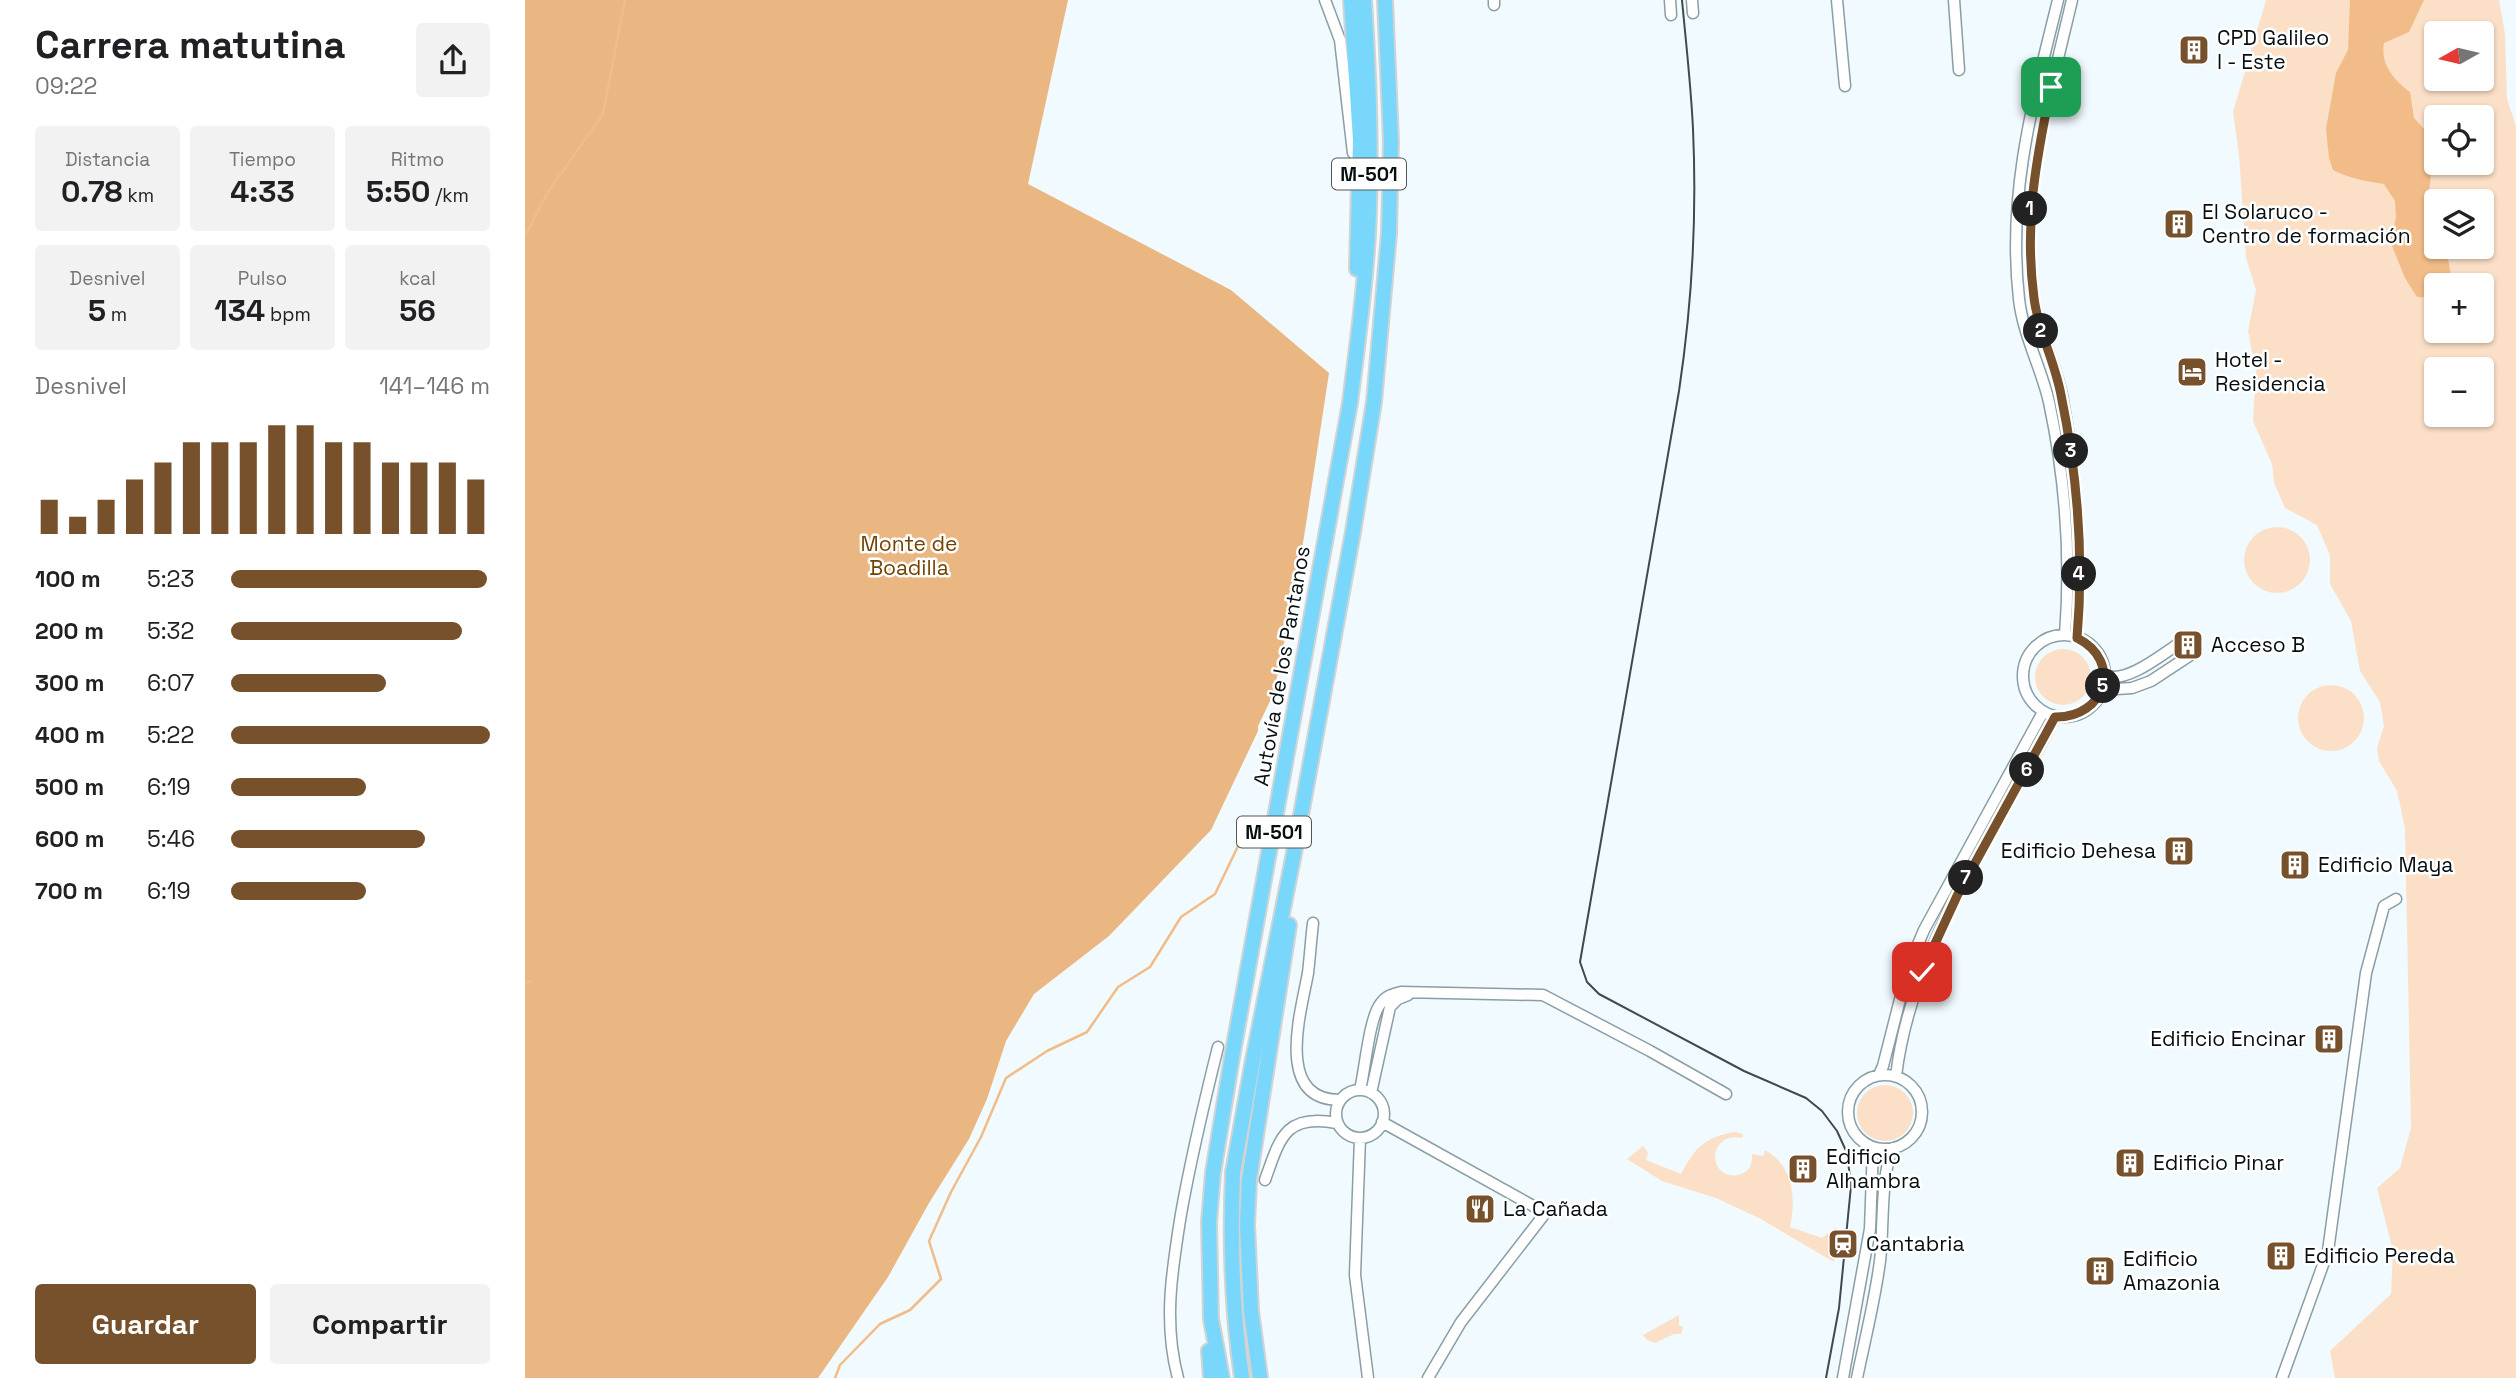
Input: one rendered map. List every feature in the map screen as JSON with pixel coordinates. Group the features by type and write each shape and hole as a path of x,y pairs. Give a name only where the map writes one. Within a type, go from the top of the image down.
{"highway":[{"path":"1350,0 1360,140 1355,329 1357,347"},
{"name":"Autovía de los Pantanos","path":"1222,1378 1211,1319 1209,1222 1220,1122 1350,403 1368,234 1369,79 1364,0"},
{"name":"M-501","path":"1242,1378 1232,1293 1230,1238 1233,1172 1353,533 1382,333 1389,233 1391,141 1385,0"},
{"path":"1260,1378 1251,1311 1247,1225 1249,1180 1283,966 1296,870 1294,853"},
{"path":"1211,1319 1207,1338 1211,1378"}],"street":[{"path":"1325,0 1340,40 1352,130 1357,235"},
{"path":"1670,0 1671,15"},
{"path":"1692,0 1693,13"},
{"path":"1837,0 1845,86"},
{"path":"1954,0 1959,70"},
{"path":"2059,0 2037,85 2019,176 2015,218 2019,301 2048,400 2064,514 2067,609 2065,635"},
{"path":"2072,0 2033,174 2030,241 2034,298 2040,327 2061,392 2071,457 2079,563 2080,610 2077,638"},
{"path":"2065,635 2077,638 2096,651 2102,662 2102,690 2095,703 2083,713 2055,717 2043,712 2031,702 2024,686 2023,671 2027,658 2035,647 2047,639 2065,635"},
{"path":"2104,674 2114,678 2134,673 2181,642"},
{"path":"2102,690 2132,688 2151,681 2189,656"},
{"path":"1879,1075 1908,968 1924,930 2043,712"},
{"path":"1896,1076 1907,1016 1938,933 2055,717"},
{"path":"2282,1378 2327,1251 2366,973 2384,906 2396,899"},
{"path":"1313,923 1296,1042 1298,1068 1307,1087 1317,1095 1327,1100 1341,1100"},
{"path":"1360,1090 1375,1015 1381,1003 1390,995 1401,992 1543,995 1726,1094"},
{"path":"1371,1093 1390,1007 1398,999 1412,993"},
{"path":"1178,1378 1169,1339 1170,1291 1194,1142 1218,1047"},
{"path":"1879,1075 1896,1076 1912,1086 1921,1101 1921,1119 1913,1136 1902,1145 1893,1148 1873,1147 1853,1130 1849,1120 1853,1094 1862,1083 1879,1075"},
{"path":"1360,1090 1371,1093 1383,1108 1382,1122 1371,1135 1360,1138 1344,1132 1337,1123 1336,1111 1341,1100 1349,1093 1360,1090"},
{"path":"1265,1180 1278,1143 1290,1128 1319,1119 1337,1123"},
{"path":"1382,1122 1535,1207 1543,1216 1461,1322 1428,1378"},
{"path":"1360,1138 1355,1275 1368,1378"},
{"path":"1843,1378 1870,1229 1873,1147"},
{"path":"1857,1378 1873,1301 1887,1167 1893,1148"}],"shaded area":[{"path":"2266,0 2499,0 2505,34 2507,99 2516,126 2516,1378 2335,1378 2330,1351 2391,1294 2393,1251 2377,1188 2400,1168 2411,1128 2405,828 2397,791 2379,761 2377,748 2384,726 2380,702 2360,671 2351,621 2330,584 2330,555 2317,525 2285,508 2274,483 2272,464 2253,421 2256,371 2248,331 2256,290 2246,258 2239,154 2233,112"},
{"path":"2350,0 2424,0 2409,32 2384,43 2383,51 2389,71 2410,92 2414,118 2424,129 2424,175 2431,175 2429,189 2424,189 2424,259 2447,259 2451,273 2424,273 2424,297 2417,297 2405,278 2390,241 2396,218 2395,201 2384,184 2339,173 2333,170 2329,158 2326,129 2336,73 2348,50"},
{"path":"2270,527 2284,527 2296,532 2305,541 2310,560 2308,573 2301,584 2284,593 2270,593 2258,588 2249,579 2244,567 2244,553 2249,541 2258,532"},
{"path":"2057,649 2069,649 2079,653 2087,661 2091,677 2087,693 2079,701 2069,705 2057,705 2047,701 2039,693 2035,683 2035,671 2039,661 2047,653"},
{"path":"2325,685 2337,685 2349,690 2359,700 2364,718 2362,731 2349,746 2337,751 2325,751 2313,746 2303,736 2298,724 2298,712 2303,700 2313,690"},
{"path":"1879,1085 1891,1085 1901,1089 1909,1097 1913,1113 1909,1129 1901,1137 1891,1141 1879,1141 1869,1137 1861,1129 1857,1119 1857,1107 1861,1097 1869,1089"},
{"path":"1735,1132 1743,1134 1742,1138 1731,1138 1717,1148 1716,1164 1721,1171 1728,1175 1742,1174 1749,1168 1752,1154 1763,1156 1765,1150 1775,1157 1791,1184 1793,1205 1790,1227 1822,1238 1836,1227 1834,1262 1759,1218 1716,1198 1662,1181 1627,1159 1643,1146 1648,1153 1646,1160 1681,1174 1702,1145 1715,1137"},
{"path":"1679,1315 1679,1325 1683,1327 1681,1334 1674,1334 1655,1343 1643,1335"}],"green space":[{"name":"Monte de Boadilla","path":"525,0 1068,0 1028,184 1231,290 1329,373 1304,537 1273,695 1211,830 1109,936 1034,994 1006,1041 987,1099 969,1139 888,1277 818,1378 525,1378"}],"waterway":[{"path":"525,236 548,192 603,114 625,0"},
{"path":"835,1378 840,1365 880,1324 910,1310 941,1279 929,1241 951,1192 981,1137 1006,1078 1047,1051 1087,1032 1118,987 1150,967 1181,917 1215,894 1240,842"},
{"path":"525,983 531,981"}],"tram line":[{"path":"1682,0 1694,162 1694,228 1687,326 1679,391 1580,962 1587,982 1599,994 1744,1071 1806,1098 1822,1111 1837,1131 1847,1153 1851,1186 1839,1308 1826,1378"}],"place":[{"name":"CPD Galileo I - Este","path":"2194,50"},
{"name":"El Solaruco - Centro de formación","path":"2179,224"},
{"name":"Hotel - Residencia","path":"2192,372"},
{"name":"Acceso B","path":"2188,645"},
{"name":"Edificio Dehesa","path":"2179,851"},
{"name":"Edificio Maya","path":"2295,865"},
{"name":"Edificio Encinar","path":"2329,1039"},
{"name":"Edificio Pinar","path":"2130,1163"},
{"name":"Edificio Alhambra","path":"1803,1169"},
{"name":"La Cañada","path":"1480,1209"},
{"name":"Cantabria","path":"1843,1244"},
{"name":"Edificio Pereda","path":"2281,1256"},
{"name":"Edificio Amazonia","path":"2100,1271"}],"route":[{"path":"1922,972 1957,896 2055,717 2083,713 2095,703 2102,690 2102,662 2096,651 2077,638 2080,610 2077,509 2070,444 2061,392 2040,327 2030,254 2033,174 2051,87"}]}
